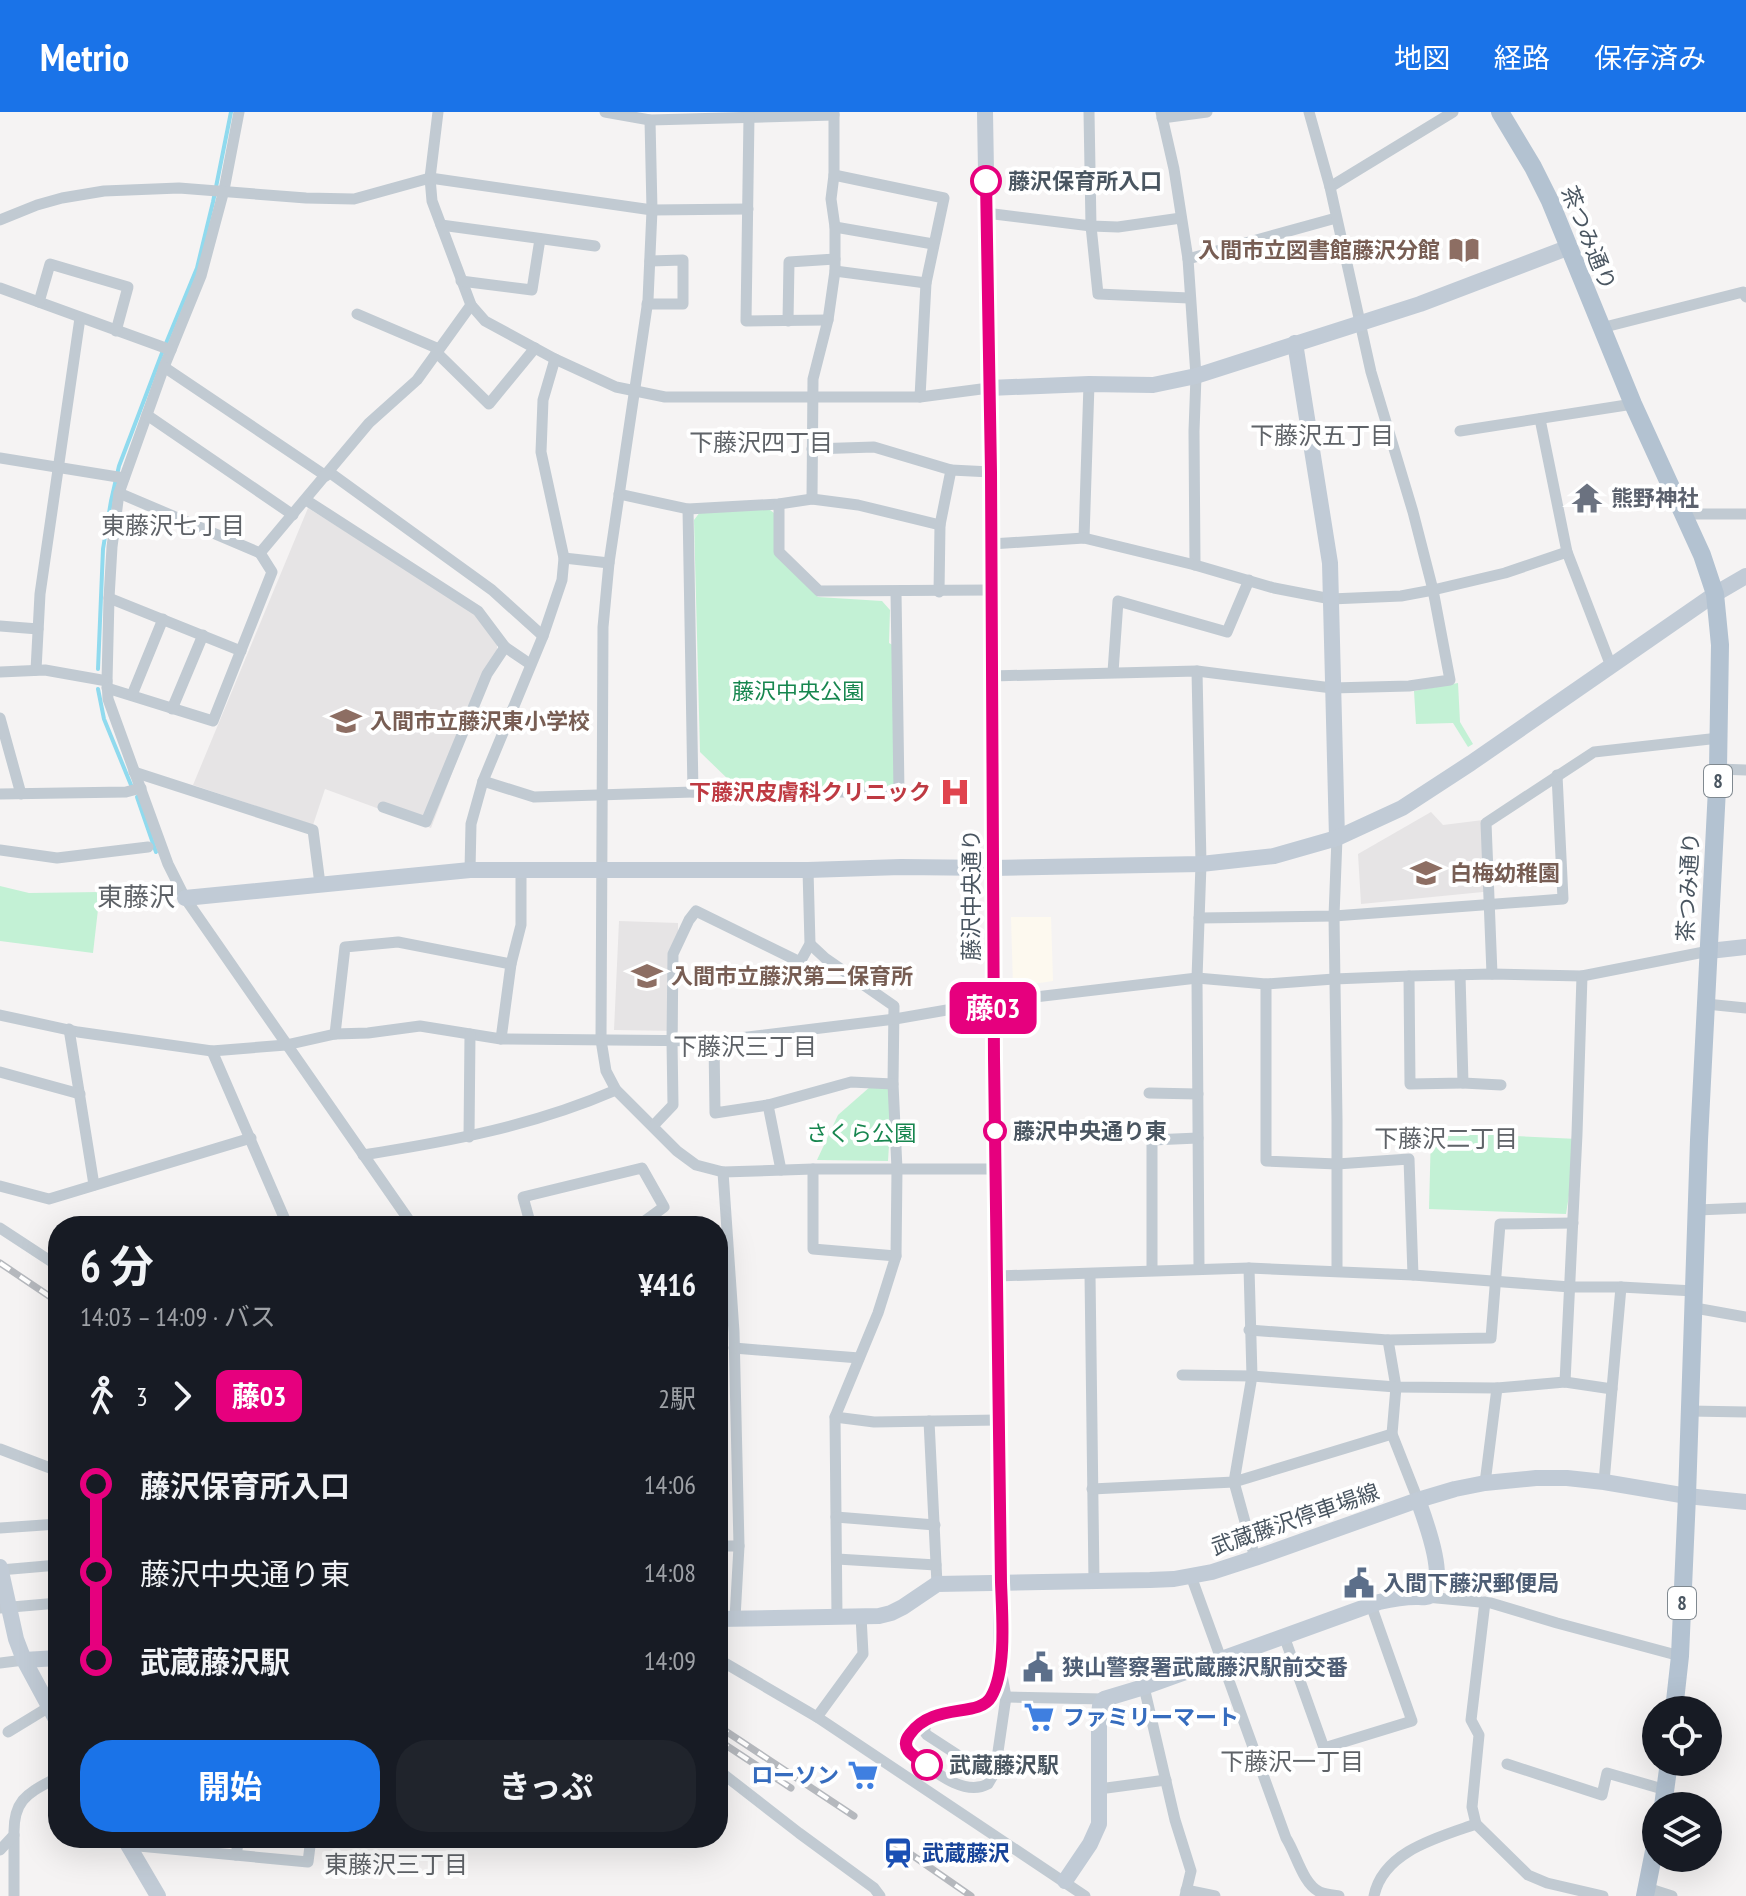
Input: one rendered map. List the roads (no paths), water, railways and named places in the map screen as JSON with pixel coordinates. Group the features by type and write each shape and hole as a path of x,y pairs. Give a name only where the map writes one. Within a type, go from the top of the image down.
{"main road":[{"name":"茶つみ通り","path":"1500,112 1550,201 1633,404 1702,555 1715,594 1720,645 1718,769 1680,1656 1676,1696"},
{"path":"1646,1892 1650,1872"}],"street":[{"path":"239,112 224,190 201,276 164,367 119,493 109,598 108,699 168,864 185,898 406,1216"},
{"path":"438,112 430,178 432,201 471,305 485,321 555,359 616,387 665,397 920,397 989,388 1153,385 1196,376 1420,304 1567,248"},
{"path":"605,112 650,120 834,113 831,199 835,265 828,320 813,379 812,499"},
{"name":"藤沢中央通り","path":"985,112 1001,1582"},
{"path":"1089,112 1091,226 1098,294 1189,298"},
{"path":"1195,565 1196,376 1188,259 1162,115 1207,112"},
{"path":"992,676 1197,671 1332,688 1409,686 1450,680 1433,590 1371,372 1330,187 1309,112"},
{"path":"1330,187 1453,112"},
{"path":"749,116 746,321 828,320"},
{"path":"650,120 652,210 647,304 609,563 603,627 601,1040 606,1071 616,1090 677,1151 696,1165 723,1172 995,1169"},
{"path":"834,175 944,198 926,283 920,397"},
{"path":"0,220 62,198 104,191 174,188 354,199 430,178 652,210 748,209"},
{"path":"986,213 1118,227 1181,218"},
{"path":"1188,259 1336,218"},
{"path":"441,225 595,246"},
{"path":"835,227 933,244"},
{"path":"461,281 532,290 540,239"},
{"path":"647,304 683,304 683,260 650,261"},
{"path":"788,321 789,262 835,265 926,283"},
{"path":"39,302 50,264 128,287 116,331"},
{"path":"0,288 171,350"},
{"path":"1601,328 1743,292 1746,297"},
{"path":"260,553 369,423 417,380 471,305"},
{"path":"357,314 438,350 489,404 535,348"},
{"path":"36,670 40,594 80,318"},
{"path":"1295,343 1330,563 1337,838 1334,916 1337,1271"},
{"path":"470,870 471,824 483,781 543,636 562,580 564,558 541,452 543,400 555,359"},
{"path":"164,367 327,474 492,590 543,636"},
{"path":"1084,538 1089,384"},
{"path":"1460,431 1633,404"},
{"path":"147,415 293,515"},
{"path":"1540,419 1567,552 1611,666"},
{"path":"812,449 874,447 951,470 991,472"},
{"path":"0,458 124,478"},
{"path":"939,592 940,525 951,470"},
{"path":"0,672 45,670 107,684 213,721 272,572 260,553 119,493"},
{"path":"619,494 688,509 812,499 858,505 940,525"},
{"path":"306,500 478,611 505,647 530,664"},
{"path":"779,504 779,552 819,591 991,590"},
{"path":"688,509 693,792"},
{"path":"1684,514 1746,514"},
{"path":"991,544 1084,538 1274,588 1331,599 1401,596 1433,590 1505,573 1567,552"},
{"path":"564,558 609,563"},
{"path":"185,898 470,870 993,868 1201,864 1274,856 1337,838 1402,808 1715,594 1746,576"},
{"path":"1113,672 1118,601 1227,632 1249,580"},
{"path":"483,781 534,797 693,792 899,792 896,592"},
{"path":"109,598 241,651"},
{"path":"132,695 163,619"},
{"path":"0,626 38,629"},
{"path":"172,709 203,635"},
{"path":"383,807 426,822 487,674 505,647"},
{"path":"1197,671 1201,864 1197,978 1199,1269"},
{"path":"0,718 2,741 21,794"},
{"path":"1492,974 1486,823 1594,752 1719,738"},
{"path":"1718,769 1746,770"},
{"path":"134,772 313,830 320,884"},
{"path":"1199,918 1334,916 1563,899 1557,775"},
{"path":"0,794 126,792 141,788"},
{"path":"0,850 57,858 148,847"},
{"path":"501,1039 511,964 521,925 521,870"},
{"path":"653,1126 673,1105 673,954 689,920 696,911 800,962 810,944 808,870"},
{"path":"335,1034 345,947 398,942 511,964"},
{"path":"810,944 894,1006 895,1019 896,1256 878,1313 835,1417 837,1617"},
{"path":"0,1015 170,1047 212,1051 286,1045 335,1034 420,1026 501,1039 714,1041 895,1019 993,1002 1197,978 1266,984 1409,976 1582,976 1709,951 1746,947"},
{"path":"1460,975 1463,1083"},
{"path":"1409,976 1410,1084 1501,1085"},
{"path":"1565,1382 1582,976"},
{"path":"1266,984 1266,1161 1337,1164 1409,1159 1413,1275"},
{"path":"1706,1004 1746,1008"},
{"path":"69,1029 94,1185"},
{"path":"469,1137 470,1034"},
{"path":"714,1041 715,1113 768,1105 851,1082 893,1084"},
{"path":"212,1051 284,1216"},
{"path":"0,1072 80,1094"},
{"path":"363,1155 469,1137 579,1106 616,1090"},
{"path":"1149,1093 1198,1094"},
{"path":"768,1105 781,1170"},
{"path":"0,1186 49,1199 251,1138"},
{"path":"1152,1270 1152,1140 1198,1138"},
{"path":"528,1216 523,1197 642,1168 664,1207 652,1216"},
{"path":"813,1169 813,1249 896,1256"},
{"path":"722,1216 723,1172"},
{"path":"1697,1210 1746,1208"},
{"path":"1249,1330 1388,1340 1491,1338 1500,1224 1573,1223"},
{"path":"0,1228 48,1259"},
{"path":"1249,1268 1252,1376 1234,1482 1255,1558"},
{"path":"997,1276 1249,1268 1413,1275 1570,1287 1621,1287 1695,1299 1746,1317"},
{"path":"1090,1274 1094,1582"},
{"path":"1604,1482 1621,1287"},
{"path":"728,1288 734,1348 739,1546 728,1612"},
{"path":"1388,1340 1396,1387 1392,1434 1418,1500 1435,1561 1436,1585 1426,1597"},
{"path":"734,1348 859,1358"},
{"path":"1182,1375 1252,1376 1396,1387 1497,1388 1565,1382 1612,1389"},
{"path":"1485,1483 1497,1388"},
{"path":"1690,1411 1746,1412"},
{"path":"835,1417 874,1422 998,1420"},
{"path":"728,1618 879,1616 911,1602 937,1584 929,1421"},
{"path":"1092,1489 1234,1482 1392,1434"},
{"path":"0,1449 48,1466"},
{"name":"武蔵藤沢停車場線","path":"937,1584 1094,1582 1191,1576 1230,1567 1418,1500 1485,1483 1536,1478 1604,1482 1746,1502"},
{"path":"836,1517 935,1525"},
{"path":"0,1528 48,1525"},
{"path":"728,1546 739,1546"},
{"path":"837,1559 936,1565"},
{"path":"48,1566 0,1569 4,1607 24,1660 48,1705"},
{"path":"1191,1576 1286,1838 1311,1885 1318,1892 1339,1896"},
{"path":"1001,1582 1001,1670 1006,1697 995,1772 988,1784 982,1787 960,1787 909,1753 906,1738 928,1718 983,1705 990,1699 1001,1670"},
{"path":"1006,1697 1104,1699 1371,1605 1403,1597 1485,1602 1680,1656"},
{"path":"1485,1602 1471,1720 1479,1735 1472,1807 1476,1824 1528,1875 1547,1883 1603,1896"},
{"path":"4,1607 48,1604"},
{"path":"1284,1636 1324,1748 1412,1721 1371,1605"},
{"path":"817,1717 863,1654 861,1616"},
{"path":"0,1663 48,1659"},
{"path":"728,1665 817,1717 1085,1896"},
{"path":"1144,1687 1175,1820 1191,1871 1186,1893 1215,1896"},
{"path":"1065,1881 1099,1824 1099,1715 1104,1699"},
{"path":"8,1732 48,1708"},
{"path":"928,1718 924,1731 927,1735 987,1774 995,1772"},
{"path":"1507,1764 1602,1795 1607,1773 1650,1792"},
{"path":"728,1778 874,1888 880,1896"},
{"path":"1099,1789 1166,1780"},
{"path":"14,1896 14,1815 30,1793 48,1783"},
{"path":"1374,1896 1386,1870 1403,1856 1428,1841 1476,1824"},
{"path":"0,1850 14,1835"},
{"path":"130,1848 158,1896"},
{"path":"181,1848 308,1862 310,1848"},
{"path":"236,1855 237,1848"},
{"path":"1646,1892 1672,1896"}],"waterway":[{"path":"98,669 103,549 119,466 197,268 231,112"},
{"path":"98,689 104,719 131,785"},
{"path":"137,797 156,852"}],"railway":[{"path":"0,1263 48,1295"},
{"path":"728,1733 854,1816"},
{"path":"728,1747 791,1788"},
{"path":"896,1844 971,1896"}],"place":[{"name":"藤沢保育所入口","path":"986,181"},
{"name":"入間市立図書館藤沢分館","path":"1464,250"},
{"name":"熊野神社","path":"1587,498"},
{"name":"入間市立藤沢東小学校","path":"346,721"},
{"name":"下藤沢皮膚科クリニック","path":"955,792"},
{"name":"白梅幼稚園","path":"1426,873"},
{"name":"入間市立藤沢第二保育所","path":"647,976"},
{"name":"藤沢中央通り東","path":"995,1131"},
{"name":"入間下藤沢郵便局","path":"1359,1583"},
{"name":"狭山警察署武蔵藤沢駅前交番","path":"1038,1667"},
{"name":"ファミリーマート","path":"1039,1717"},
{"name":"武蔵藤沢駅","path":"927,1765"},
{"name":"ローソン","path":"863,1775"},
{"name":"武蔵藤沢","path":"898,1853"}],"district":[{"name":"下藤沢五丁目","path":"1322,436"},
{"name":"下藤沢四丁目","path":"761,443"},
{"name":"東藤沢七丁目","path":"173,526"},
{"name":"東藤沢","path":"136,897"},
{"name":"下藤沢三丁目","path":"745,1047"},
{"name":"下藤沢二丁目","path":"1446,1139"},
{"name":"下藤沢一丁目","path":"1292,1762"},
{"name":"東藤沢三丁目","path":"396,1865"}],"park label":[{"name":"藤沢中央公園","path":"798,691"},
{"name":"さくら公園","path":"861,1133"}]}
